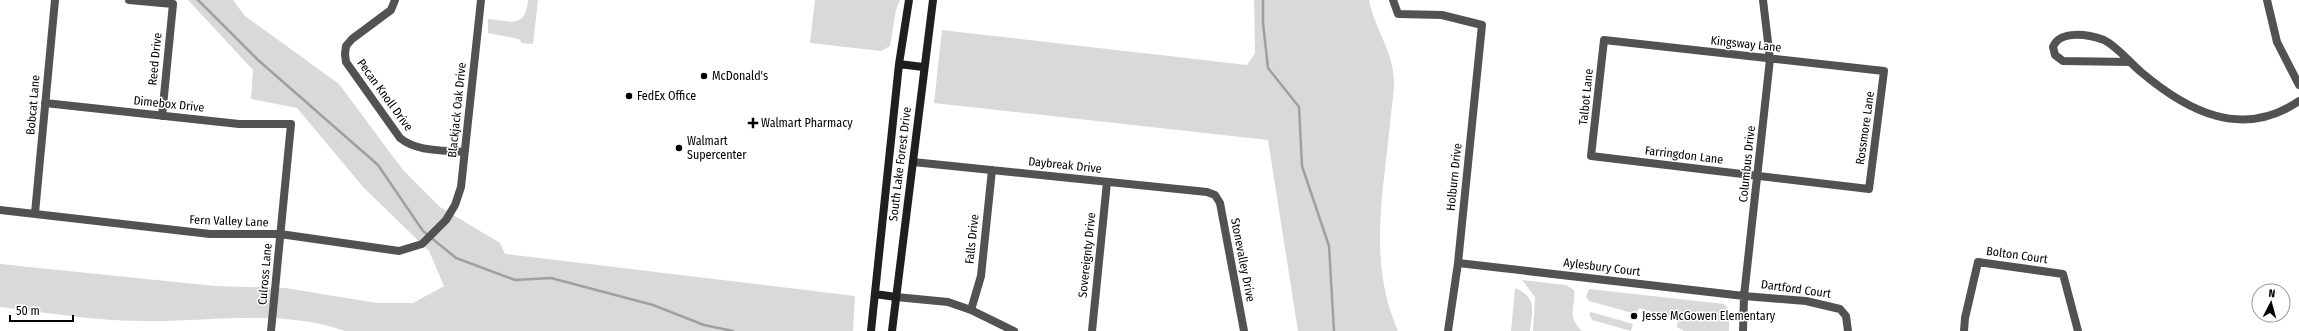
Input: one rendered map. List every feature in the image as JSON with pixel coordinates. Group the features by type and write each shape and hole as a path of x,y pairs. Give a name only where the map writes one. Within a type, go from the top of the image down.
{"main road":[{"name":"South Lake Forest Drive","path":"871,331 899,64 909,0"},
{"name":"South Lake Forest Drive","path":"892,331 933,0"},
{"path":"899,64 924,67"},
{"path":"875,294 896,297"}],"street":[{"name":"Bobcat Lane","path":"35,213 55,0"},
{"name":"Reed Drive","path":"129,0 173,4 162,116"},
{"name":"Pecan Knoll Drive","path":"395,0 391,10 352,39 346,46 346,62 400,138 407,144 422,148 464,152"},
{"name":"Blackjack Oak Drive","path":"446,220 455,205 461,187 481,0"},
{"name":"Holburn Drive","path":"1393,0 1398,14 1442,15 1482,25 1458,263 1448,331"},
{"name":"Columbus Drive","path":"1743,331 1744,296 1770,59 1763,0"},
{"path":"2267,0 2279,48 2299,85"},
{"path":"2130,62 2063,61 2055,56 2053,46 2057,41 2065,36 2094,37 2108,42 2177,100 2192,108 2214,116 2237,119 2258,118 2284,111 2299,101"},
{"name":"Kingsway Lane","path":"1604,40 1884,71"},
{"name":"Talbot Lane","path":"1591,156 1604,40"},
{"name":"Rossmore Lane","path":"1869,189 1884,71"},
{"name":"Dimebox Drive","path":"45,103 239,124 291,124"},
{"name":"Culross Lane","path":"271,331 291,124"},
{"name":"Farringdon Lane","path":"1591,156 1869,189"},
{"name":"Daybreak Drive","path":"913,162 1207,192 1215,195"},
{"name":"Falls Drive","path":"971,310 981,276 992,170"},
{"name":"Sovereignty Drive","path":"1092,331 1107,182"},
{"name":"Stonevalley Drive","path":"1215,195 1220,203 1244,331"},
{"name":"Fern Valley Lane","path":"0,210 210,234 280,234 399,251 422,244 446,220"},
{"name":"Bolton Court","path":"1964,331 1965,318 1978,262 2063,274 2078,331"},
{"name":"Aylesbury Court","path":"1458,263 1744,296"},
{"name":"Dartford Court","path":"1744,296 1806,301 1834,306 1843,312 1848,321 1848,331"},
{"path":"896,297 948,302 971,310 1014,331"}],"shaded area":[{"path":"188,0 233,0 245,16 339,84 403,170 440,207 500,243 505,254 855,296 853,331 345,331 321,324 271,318 128,321 0,307 0,264 215,286 285,288 377,303 413,303 444,286 429,251 364,188 297,108 251,99 253,70"},
{"path":"528,0 538,0 533,44 522,43 519,39 488,33 488,19 510,22 516,21 524,15"},
{"path":"815,0 900,0 896,10 890,46 881,51 810,43"},
{"path":"1254,0 1369,0 1375,20 1391,60 1394,81 1382,203 1380,254 1383,280 1389,305 1398,331 1298,331 1268,140 934,103 942,30 1247,65 1255,53"},
{"path":"1522,280 1566,285 1574,290 1573,316 1577,326 1582,331 1533,331 1535,297"},
{"path":"1515,288 1527,296 1532,305 1530,331 1511,331"},
{"path":"1589,289 1724,304 1729,310 1729,331 1684,331 1677,327 1678,320 1639,308 1636,314 1589,301 1586,297"},
{"path":"1591,312 1633,324 1631,331 1592,320 1589,314"}],"waterway":[{"path":"198,0 258,60 378,165 423,231 456,258 515,280 551,278 653,305 704,325 733,331"},
{"path":"1263,0 1263,23 1268,68 1299,107 1302,166 1329,246 1334,331"}],"place":[{"name":"McDonald's","path":"704,76"},
{"name":"FedEx Office","path":"629,96"},
{"name":"Walmart Pharmacy","path":"753,123"},
{"name":"Walmart Supercenter","path":"679,148"},
{"name":"Jesse McGowen Elementary","path":"1634,316"}]}
